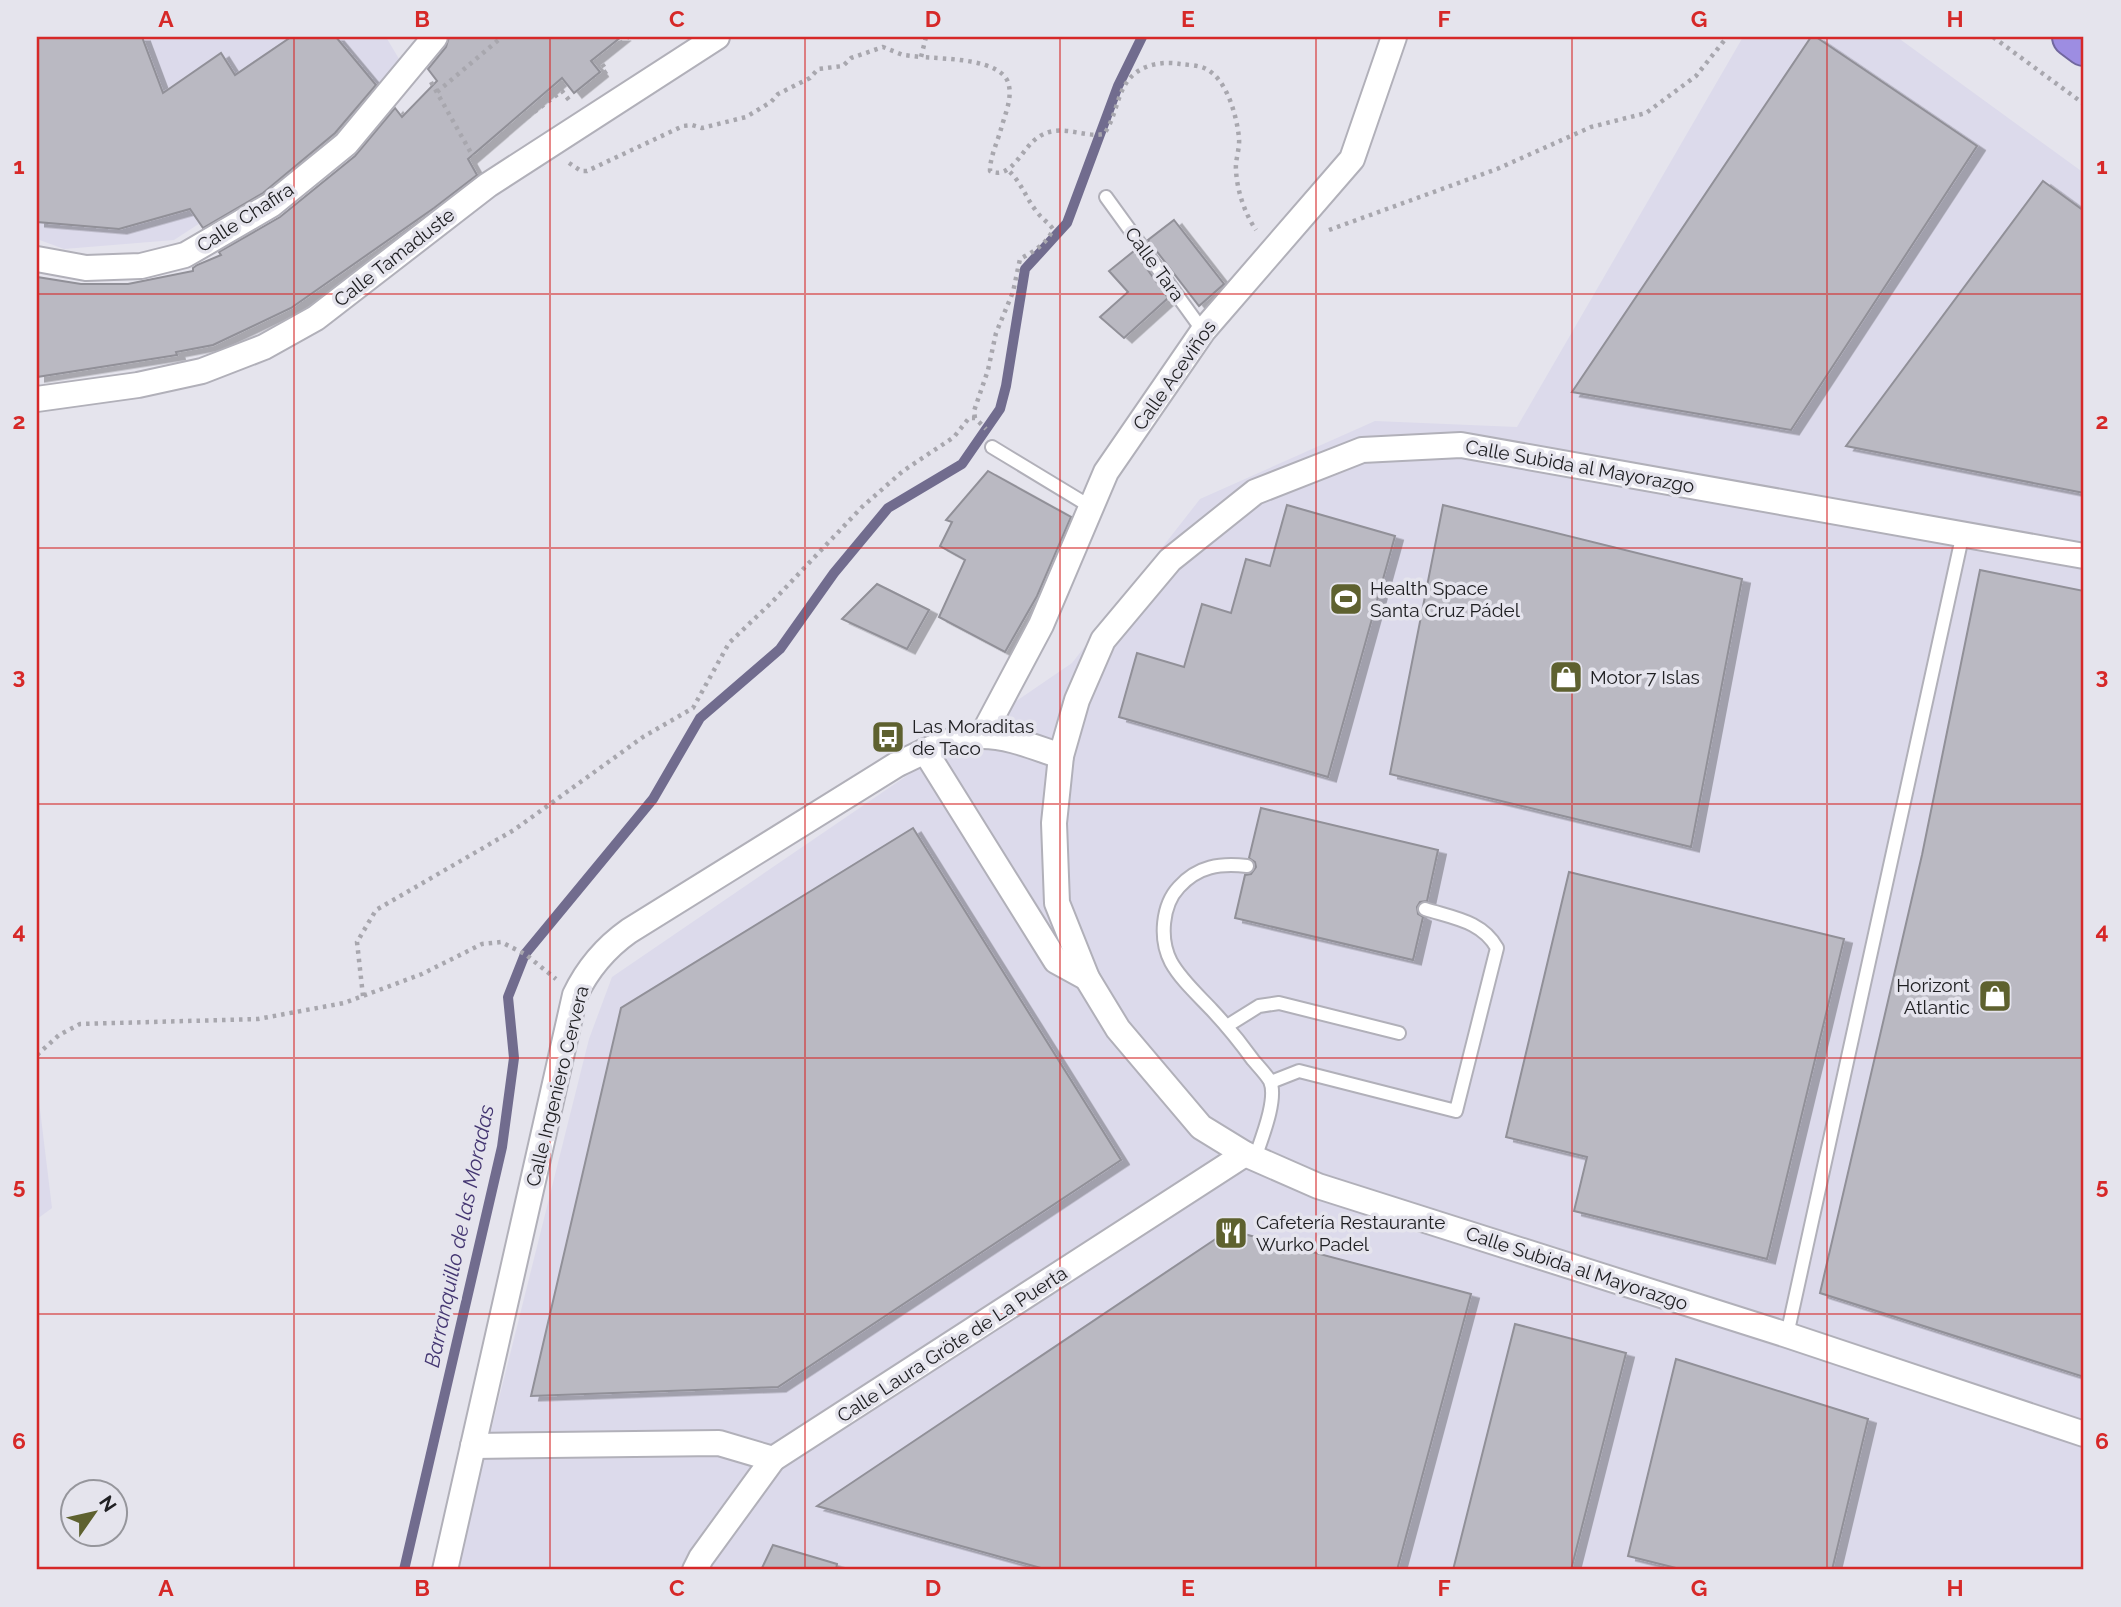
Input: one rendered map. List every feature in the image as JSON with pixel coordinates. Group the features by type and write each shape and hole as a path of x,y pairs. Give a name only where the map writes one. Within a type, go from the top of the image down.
{"highway":[{"path":"2072,37 2084,46"}],"street":[{"name":"Calle Chafira","path":"37,259 86,268 141,266 185,255 271,205 346,144 435,37"},
{"name":"Calle Tamaduste","path":"37,399 176,377 202,371 264,347 316,318 488,185 718,37"},
{"name":"Calle Aceviños","path":"982,736 1041,625 1106,472 1203,331 1352,159 1394,37"},
{"name":"Calle Subida al Mayorazgo","path":"2084,556 1461,445 1362,450 1255,492 1170,560 1103,640 1077,700 1061,757 1054,823 1057,903 1087,978 1118,1029 1201,1127 1250,1156 1318,1186 1787,1335 2084,1434"},
{"name":"Calle Ingeniero Cervera","path":"445,1570 575,995 584,976 600,957 629,931 896,765 925,751 954,740 982,736 1013,741 1061,757"},
{"path":"925,751 1056,961 1087,978"},
{"name":"Calle Laura Gröte de La Puerta","path":"695,1570 773,1459 1250,1156"},
{"path":"473,1446 719,1443 773,1459"}],"lane":[{"name":"Calle Tara","path":"1106,197 1203,331"},
{"path":"992,447 1091,507"},
{"path":"1787,1335 1963,533"},
{"path":"1247,866 1223,863 1202,869 1184,881 1172,894 1166,909 1163,933 1170,960 1184,980 1227,1026 1271,1082 1270,1112 1250,1156"},
{"path":"1271,1082 1299,1071 1456,1111 1497,948 1490,936 1474,924 1425,909"},
{"path":"1227,1026 1259,1006 1279,1003 1399,1032"}],"path":[{"path":"437,92 502,37"},
{"path":"588,86 607,71 600,61 628,37"},
{"path":"921,57 926,37"},
{"path":"1322,232 1497,169 1591,127 1646,113 1696,76 1727,37"},
{"path":"1993,37 2084,104"},
{"path":"544,104 573,154 566,160 574,168 587,171 683,126 702,128 747,117 771,102 778,94 810,78 818,69 843,66 851,58 883,47 902,55 969,61 1003,74 1009,86 1007,105 990,160 990,171 997,174 1008,170 1025,149 1046,133 1065,130 1090,136 1104,134 1110,127 1123,87 1132,75 1144,67 1168,61 1204,67 1216,75 1226,88 1239,140 1236,171 1240,194 1251,222 1272,250"},
{"path":"417,57 488,185"},
{"path":"473,158 562,91 569,101 579,93"},
{"path":"975,418 974,411 988,370 996,333 1013,292 1020,259 1050,236 1052,229 1049,223 1039,216 1026,196 1020,180 1008,170"},
{"path":"363,996 357,942 376,910 514,830 643,737 693,708 729,643 862,507 903,471 954,437 969,418 975,418 984,425 992,447"},
{"path":"37,1055 59,1035 80,1024 258,1019 344,1003 422,974 482,944 501,942 525,954 575,995"}],"shaded area":[{"path":"37,37 386,37 402,64 268,179 174,240 64,249 37,239"},
{"path":"1743,37 1897,37 2084,173 2084,1570 456,1570 589,1039 612,977 1072,663 1200,499 1375,421 1517,427"},
{"path":"37,1085 52,1208 37,1219"}],"building":[{"path":"37,37 142,37 163,93 221,53 235,75 291,37 336,37 376,85 335,133 263,193 203,228 190,209 119,229 37,222"},
{"path":"449,37 621,37 591,61 600,72 574,93 562,78 468,159 477,175 291,308 213,345 176,352 177,355 37,377 37,277 81,284 128,284 193,271 197,265 221,255 219,252 280,217 355,156 395,108 402,117 437,81 428,69 446,47"},
{"path":"1811,37 1816,37 1977,146 1791,430 1572,392"},
{"path":"2043,181 2084,211 2084,493 1846,446"},
{"path":"1174,220 1224,284 1199,306 1148,240"},
{"path":"1134,251 1168,298 1124,338 1100,317 1128,292 1109,271"},
{"path":"988,471 1071,517 1037,596 1005,652 939,617 965,560 940,546 952,522 946,520"},
{"path":"1287,505 1395,536 1328,777 1119,717 1137,653 1184,667 1202,604 1231,613 1246,559 1270,566"},
{"name":"Motor 7 Islas","path":"1443,505 1742,579 1691,847 1390,774"},
{"path":"1980,570 2084,591 2084,1377 1820,1293 1922,855"},
{"path":"877,584 929,610 907,649 842,619"},
{"path":"1261,808 1438,850 1427,901 1420,902 1417,907 1418,914 1423,917 1413,960 1235,918 1245,875 1251,874 1256,867 1255,862 1249,858"},
{"path":"913,828 1121,1160 778,1387 531,1396 621,1008"},
{"path":"1569,872 1844,939 1767,1259 1574,1211 1587,1157 1506,1137"},
{"path":"1229,1230 1471,1294 1397,1570 1048,1570 817,1506"},
{"path":"1515,1324 1626,1353 1571,1570 1453,1570"},
{"path":"1676,1359 1868,1419 1832,1570 1684,1570 1628,1556"},
{"path":"773,1545 837,1564 836,1570 761,1570"}],"waterway":[{"name":"Barranquillo de las Moradas","path":"404,1570 502,1147 514,1058 508,997 525,954 653,799 700,718 780,649 834,573 888,508 962,464 1000,409 1025,269 1067,223 1118,86 1142,37"}],"place":[{"name":"Health Space Santa Cruz Pádel","path":"1346,599"},
{"name":"Motor 7 Islas","path":"1566,677"},
{"name":"Las Moraditas de Taco","path":"888,737"},
{"name":"Horizont Atlantic","path":"1995,996"},
{"name":"Cafetería Restaurante Wurko Padel","path":"1231,1233"}]}
